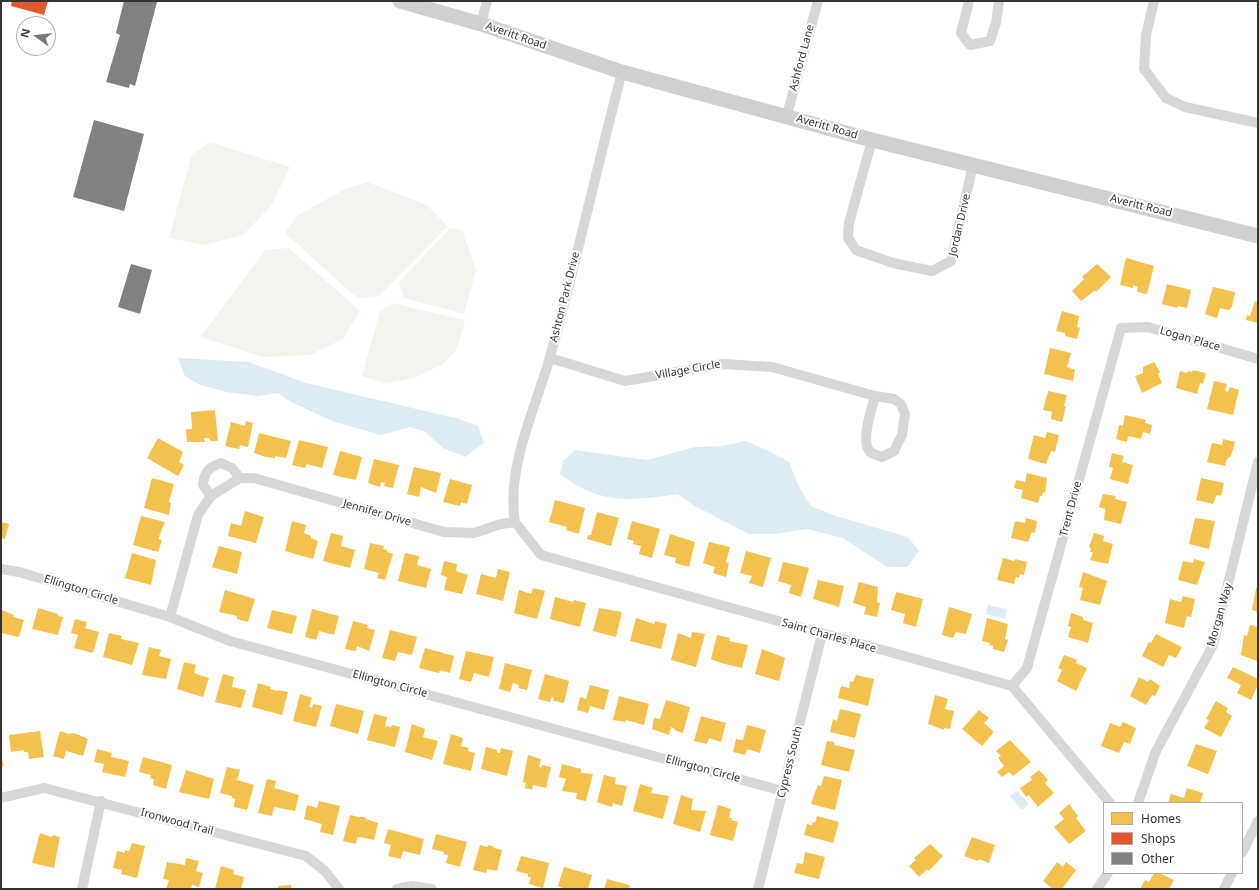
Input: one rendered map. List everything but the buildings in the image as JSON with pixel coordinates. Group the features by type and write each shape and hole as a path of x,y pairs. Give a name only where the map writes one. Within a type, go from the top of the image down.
{"street":[{"name":"Averitt Road","path":"400,1 481,24 622,72 787,115 872,140 1258,236"},
{"path":"481,24 487,1"},
{"name":"Ashford Lane","path":"787,115 818,1"},
{"path":"969,1 960,33 970,45 990,41 996,23 999,1"},
{"path":"1154,1 1146,35 1144,69 1166,98 1185,107 1258,123"},
{"name":"Ashton Park Drive","path":"515,522 513,509 518,460 550,358 622,72"},
{"name":"Jordan Drive","path":"872,140 849,223 848,238 856,250 893,263 932,271 951,262 973,165"},
{"name":"Logan Place","path":"1121,328 1148,327 1258,359"},
{"name":"Trent Drive","path":"1012,686 1027,668 1121,328"},
{"name":"Village Circle","path":"550,358 625,381 723,364 772,367 875,396 894,399 901,404 905,414 902,435 894,451 882,457 871,452 866,443 875,396"},
{"name":"Morgan Way","path":"1138,802 1156,751 1213,645 1258,462"},
{"path":"170,617 198,515 211,496 240,478 232,468 221,463 211,466 204,475 203,485 211,496"},
{"name":"Jennifer Drive","path":"240,478 254,478 444,532 474,533 501,524 515,522"},
{"name":"Saint Charles Place","path":"515,522 541,555 1012,686"},
{"name":"Ellington Circle","path":"1,569 19,572 170,617 230,641 783,791"},
{"name":"Cypress South","path":"758,889 822,634"},
{"path":"1012,686 1109,802"},
{"name":"Ironwood Trail","path":"1,798 44,788 101,801 306,856 325,870 339,889"},
{"path":"82,889 101,801"},
{"path":"1243,851 1258,821"},
{"path":"1097,889 1107,874"},
{"path":"1224,889 1232,874"},
{"path":"397,889 412,886 432,889"}],"shaded area":[{"path":"210,142 290,167 271,206 243,235 204,245 169,238 192,154"},
{"path":"367,182 427,205 448,227 379,296 357,298 285,233 298,215 345,189"},
{"path":"450,228 462,230 476,270 464,314 404,298 399,282"},
{"path":"289,248 360,311 343,339 310,355 263,357 200,337 265,250"},
{"path":"391,303 465,320 457,349 443,364 414,378 386,384 362,376 380,311"},
{"path":"178,358 248,362 306,383 459,419 478,426 484,443 465,457 443,448 424,431 410,427 381,435 335,422 291,402 278,393 258,396 226,392 200,385 185,376"},
{"path":"746,441 789,462 799,487 811,506 836,516 908,537 919,551 907,567 887,567 843,538 807,529 775,534 749,534 693,505 678,494 630,499 602,496 575,484 560,474 563,461 575,450 647,460 695,447 722,446"},
{"path":"988,605 1007,609 1005,619 986,614"},
{"path":"1017,791 1029,804 1022,810 1010,796"}]}
